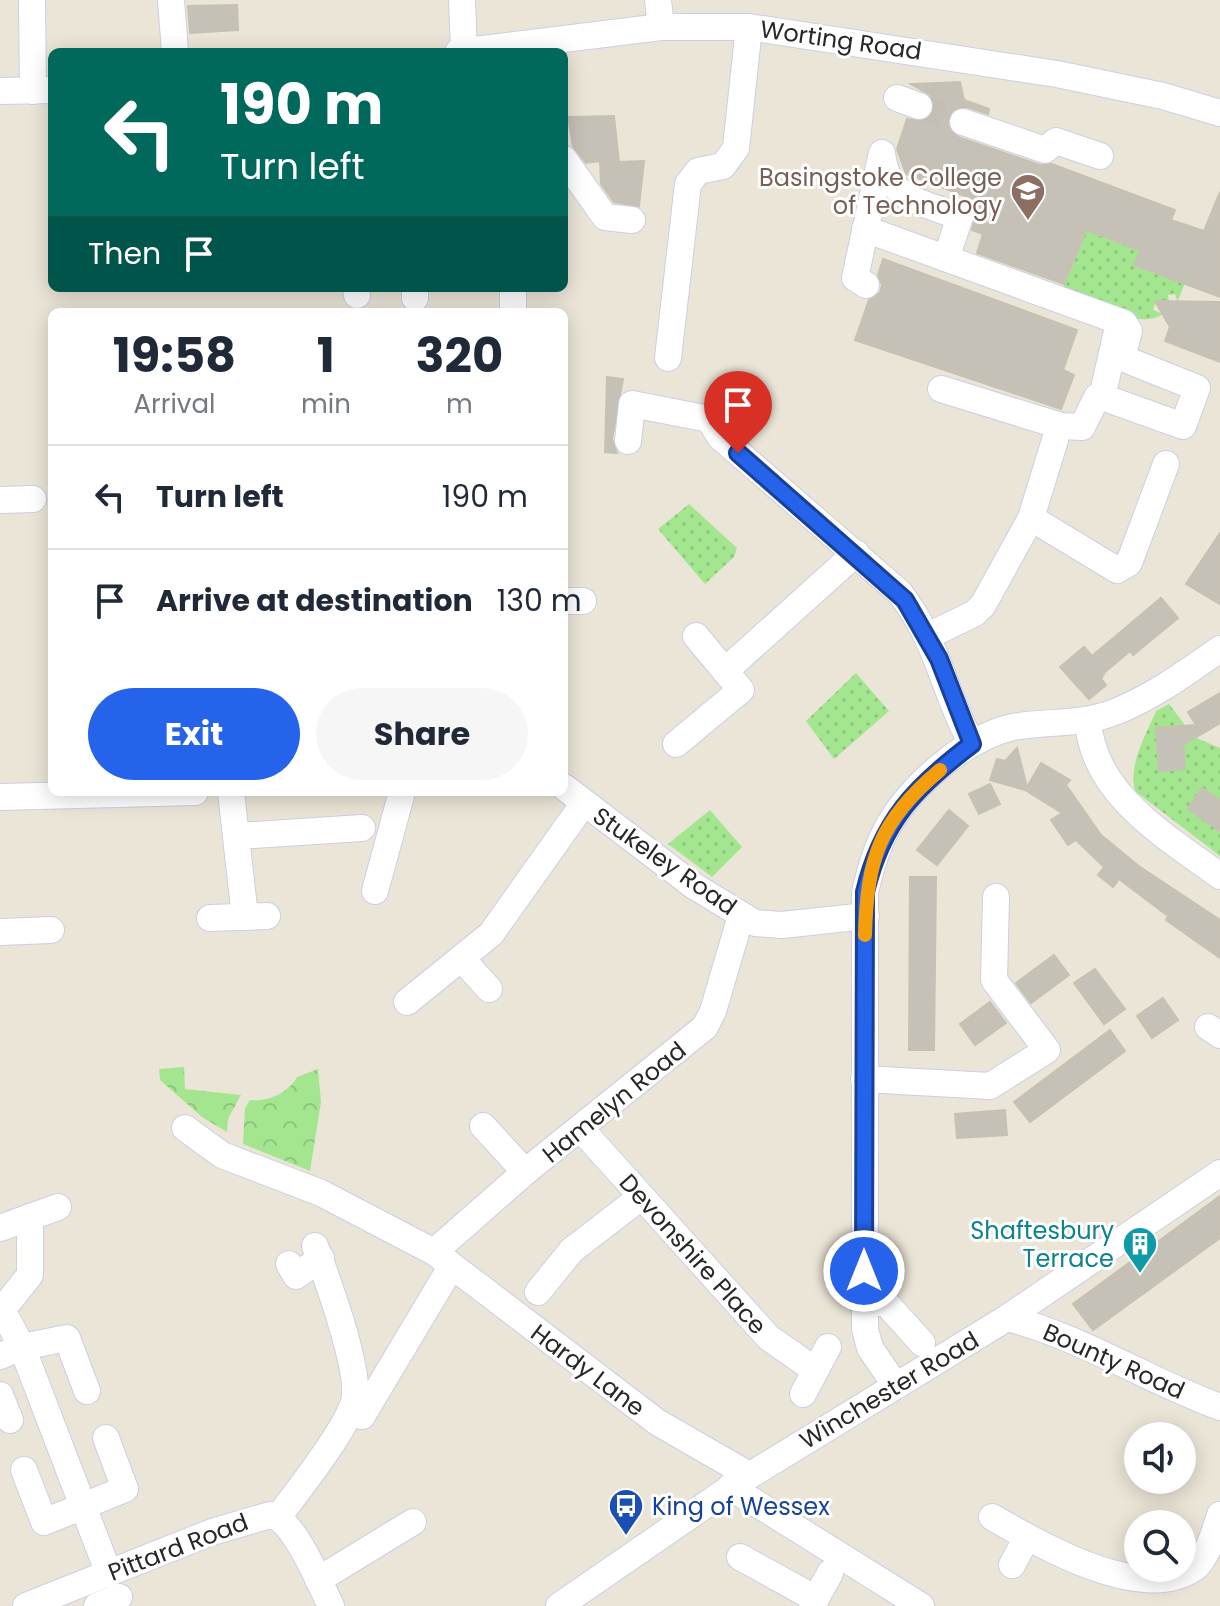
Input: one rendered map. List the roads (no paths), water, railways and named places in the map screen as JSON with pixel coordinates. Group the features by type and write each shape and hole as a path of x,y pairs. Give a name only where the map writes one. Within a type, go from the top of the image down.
{"street":[{"path":"0,91 42,91 32,0"},
{"path":"171,0 175,48"},
{"path":"462,0 464,48"},
{"path":"658,0 661,27"},
{"name":"Worting Road","path":"532,48 661,27 749,27 1057,74 1163,96 1220,113"},
{"path":"668,358 688,184 698,171 723,166 736,148 749,27"},
{"path":"963,122 1045,150 1056,141 1100,156"},
{"path":"866,285 855,278 882,153 884,176 895,192 960,217 946,258"},
{"path":"568,165 605,217 632,220"},
{"path":"865,229 1124,323 1129,331 1122,358 1197,388 1183,426 1097,397 1082,427 1061,426 941,389"},
{"path":"1102,397 1117,332 1124,323"},
{"path":"628,441 632,404 709,419 720,437 899,592 928,636 972,744"},
{"path":"928,636 975,613 983,605 1031,518 1055,440"},
{"path":"1031,518 1117,570 1129,563 1166,464"},
{"path":"0,500 33,499"},
{"path":"725,671 856,553"},
{"path":"676,744 741,690 696,636"},
{"path":"896,1386 870,1348 865,1329 865,892 872,863 891,821 926,782 972,744 1011,728 1088,721 1117,711 1170,683 1220,649"},
{"path":"1088,721 1100,759 1119,796 1163,835 1220,876"},
{"path":"407,1002 472,951 574,795"},
{"name":"Stukeley Road","path":"574,795 755,923 782,925 866,916"},
{"path":"0,797 48,796"},
{"path":"210,918 256,917 232,796"},
{"path":"375,891 401,796"},
{"path":"238,836 362,828"},
{"path":"864,1079 990,1086 1047,1050 994,980 996,897"},
{"name":"Hamelyn Road","path":"362,1416 442,1260 525,1172 705,1027 713,1011 741,916"},
{"path":"0,932 51,930"},
{"path":"472,951 489,989"},
{"path":"483,1126 525,1172"},
{"name":"Hardy Lane","path":"185,1128 222,1155 307,1188 442,1260 657,1422 921,1606"},
{"name":"Devonshire Place","path":"580,1128 809,1382 828,1347"},
{"name":"Winchester Road","path":"559,1606 740,1481 1007,1318 1220,1173"},
{"path":"538,1292 572,1250 641,1197"},
{"path":"0,1228 58,1207"},
{"path":"30,1217 30,1275 2,1308 11,1352 82,1505 108,1592"},
{"path":"279,1516 337,1432 356,1398 352,1367 318,1252 296,1276 289,1264"},
{"path":"864,1303 886,1303 922,1343"},
{"name":"Bounty Road","path":"1007,1318 1067,1338 1173,1390 1220,1407"},
{"path":"11,1352 67,1338 87,1391"},
{"path":"0,1395 10,1420"},
{"path":"24,1470 44,1522 125,1489 106,1438"},
{"path":"992,1517 1120,1586 1158,1591 1176,1583 1199,1564 1220,1515"},
{"name":"Pittard Road","path":"40,1603 108,1592 251,1518 279,1516 289,1527 331,1606"},
{"path":"318,1580 413,1522"},
{"path":"1012,1565 1027,1537"},
{"path":"740,1557 814,1602 830,1573"}],"tunnel":[{"path":"919,106 963,122"}],"place":[{"name":"Basingstoke College of Technology","path":"1028,222"},
{"name":"Shaftesbury Terrace","path":"1140,1275"},
{"name":"King of Wessex","path":"626,1537"}]}
